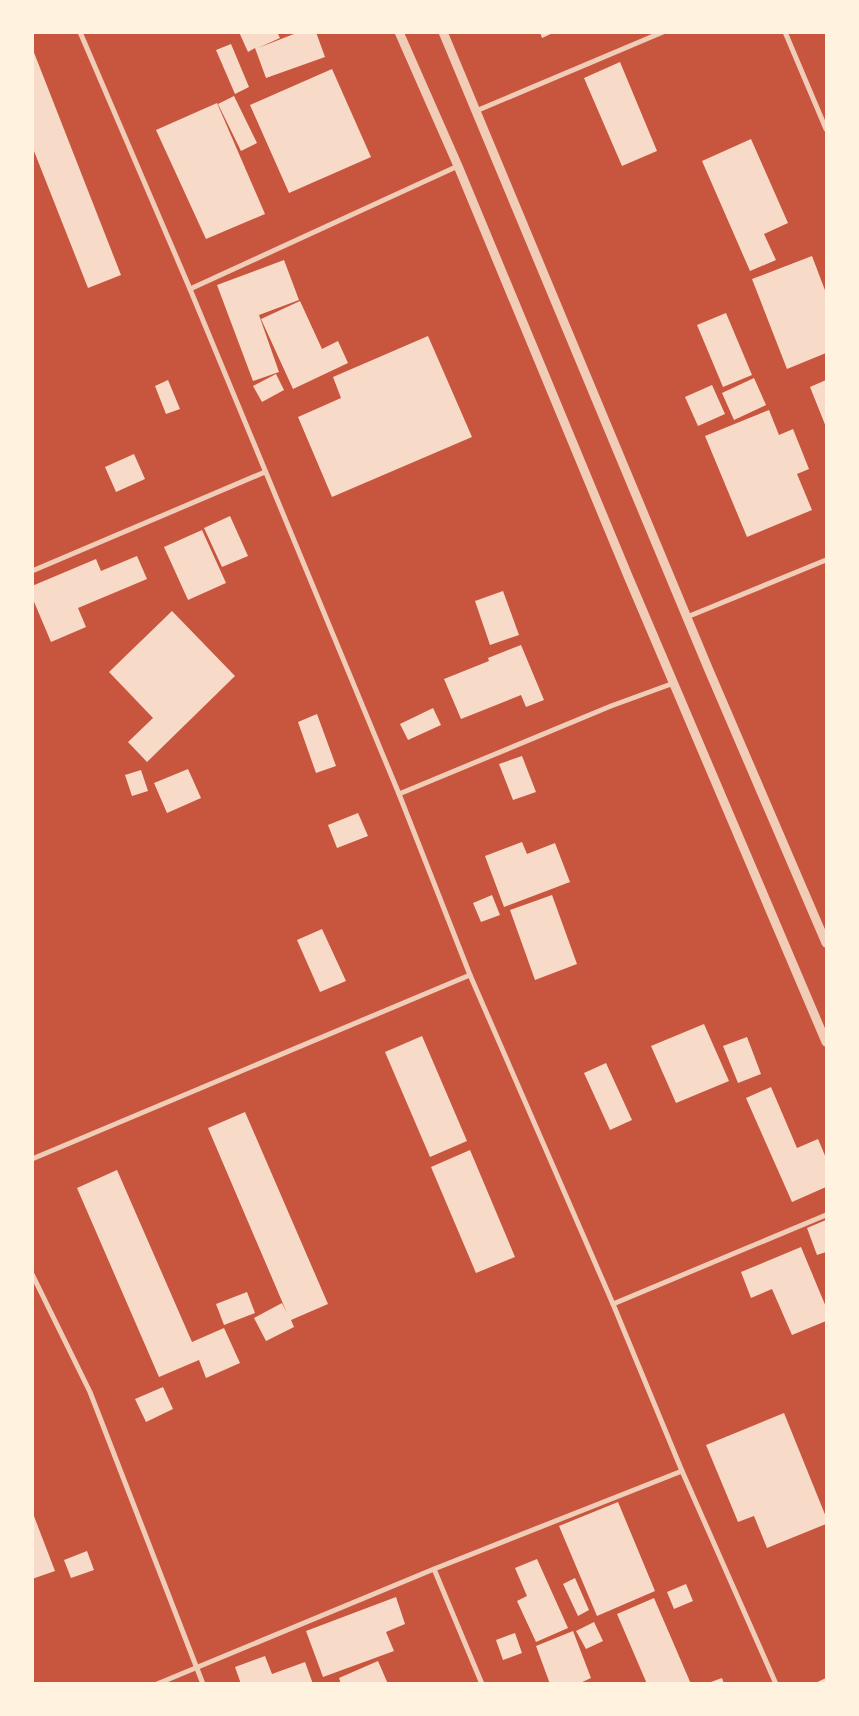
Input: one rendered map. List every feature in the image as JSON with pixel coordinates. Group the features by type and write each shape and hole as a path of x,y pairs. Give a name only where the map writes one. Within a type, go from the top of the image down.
{"street":[{"path":"80,32 190,289 399,794 470,975 682,1471 776,1684"},
{"path":"399,32 458,166 826,1042"},
{"path":"443,32 687,617 826,942"},
{"path":"476,111 663,32"},
{"path":"785,32 826,129"},
{"path":"190,289 458,166"},
{"path":"32,572 265,472"},
{"path":"687,617 826,560"},
{"path":"399,794 611,706 674,682"},
{"path":"32,1159 470,975"},
{"path":"612,1304 826,1215"},
{"path":"32,1274 90,1392 203,1684"},
{"path":"158,1684 196,1666 434,1569 682,1471"},
{"path":"434,1569 482,1684"}],"building":[{"path":"239,32 277,32 280,38 258,48 299,32 316,32 325,57 266,78 255,48 248,52"},
{"path":"540,32 555,32 542,38"},
{"path":"231,44 249,87 235,94 216,50"},
{"path":"33,50 121,275 88,288 32,146"},
{"path":"620,62 657,151 622,166 584,78"},
{"path":"332,69 371,157 289,193 250,105"},
{"path":"234,96 257,143 241,151 218,104"},
{"path":"217,103 265,214 206,239 156,130"},
{"path":"751,139 788,223 764,234 776,260 750,271 702,161"},
{"path":"812,256 826,293 826,353 787,369 752,279"},
{"path":"284,260 299,300 259,315 279,372 253,381 217,285"},
{"path":"300,301 322,349 338,341 348,363 293,389 261,319"},
{"path":"726,313 752,375 723,387 697,325"},
{"path":"428,336 472,437 332,497 298,417 341,398 333,377"},
{"path":"276,374 284,390 262,402 253,386"},
{"path":"754,378 766,405 734,420 722,393"},
{"path":"168,380 180,409 166,414 155,386"},
{"path":"826,380 826,427 810,387"},
{"path":"712,385 725,414 698,426 685,397"},
{"path":"769,410 779,435 793,429 809,469 797,474 812,510 747,537 705,436"},
{"path":"134,454 145,479 116,492 105,467"},
{"path":"230,516 248,556 222,567 204,528"},
{"path":"202,530 226,583 188,600 164,547"},
{"path":"137,556 147,579 78,608 86,627 51,642 32,597 32,586 96,559 101,571"},
{"path":"503,591 519,635 490,645 475,601"},
{"path":"172,611 235,676 147,762 128,742 153,718 109,672"},
{"path":"521,645 544,700 526,707 521,695 461,719 444,679 489,661 488,658"},
{"path":"433,708 441,725 408,740 400,724"},
{"path":"317,714 336,766 316,773 298,722"},
{"path":"522,756 536,792 513,800 499,764"},
{"path":"188,769 201,798 167,813 154,783"},
{"path":"141,770 148,791 132,796 125,775"},
{"path":"358,813 368,836 337,848 328,825"},
{"path":"522,842 527,854 555,843 570,882 504,907 485,856"},
{"path":"492,895 500,915 481,922 473,903"},
{"path":"552,895 577,964 535,980 510,910"},
{"path":"322,929 346,981 320,992 297,940"},
{"path":"704,1024 729,1081 676,1103 651,1046"},
{"path":"422,1036 467,1141 430,1157 385,1052"},
{"path":"747,1037 761,1074 738,1083 723,1046"},
{"path":"606,1063 632,1120 610,1130 584,1073"},
{"path":"771,1087 797,1148 818,1139 826,1158 826,1187 792,1202 746,1098"},
{"path":"245,1112 328,1304 291,1320 294,1327 266,1341 254,1318 282,1303 287,1313 208,1128"},
{"path":"470,1150 515,1257 476,1273 431,1167"},
{"path":"117,1170 192,1342 224,1328 240,1363 206,1378 199,1360 159,1377 77,1188"},
{"path":"826,1220 826,1252 817,1255 807,1228"},
{"path":"801,1247 826,1307 826,1321 792,1335 772,1289 751,1298 741,1272"},
{"path":"247,1292 255,1313 224,1325 216,1304"},
{"path":"163,1387 173,1409 146,1422 135,1399"},
{"path":"784,1413 826,1517 826,1524 767,1548 754,1516 738,1522 706,1445"},
{"path":"618,1502 655,1591 597,1616 559,1526"},
{"path":"32,1511 55,1571 32,1579"},
{"path":"87,1551 94,1570 71,1578 64,1560"},
{"path":"537,1559 568,1628 536,1642 517,1601 527,1596 515,1568"},
{"path":"575,1578 589,1610 578,1616 563,1584"},
{"path":"686,1584 693,1601 674,1609 667,1592"},
{"path":"396,1597 405,1624 386,1632 394,1651 323,1677 306,1631"},
{"path":"654,1598 691,1684 647,1684 617,1614"},
{"path":"594,1622 603,1641 586,1649 576,1631"},
{"path":"573,1631 591,1678 578,1684 550,1684 536,1646"},
{"path":"515,1633 522,1653 503,1660 496,1640"},
{"path":"265,1656 272,1674 305,1662 313,1684 241,1684 235,1667"},
{"path":"378,1661 388,1684 341,1684 339,1678"},
{"path":"722,1678 724,1684 708,1684 708,1683"},
{"path":"826,1678 826,1684 813,1684"}]}
